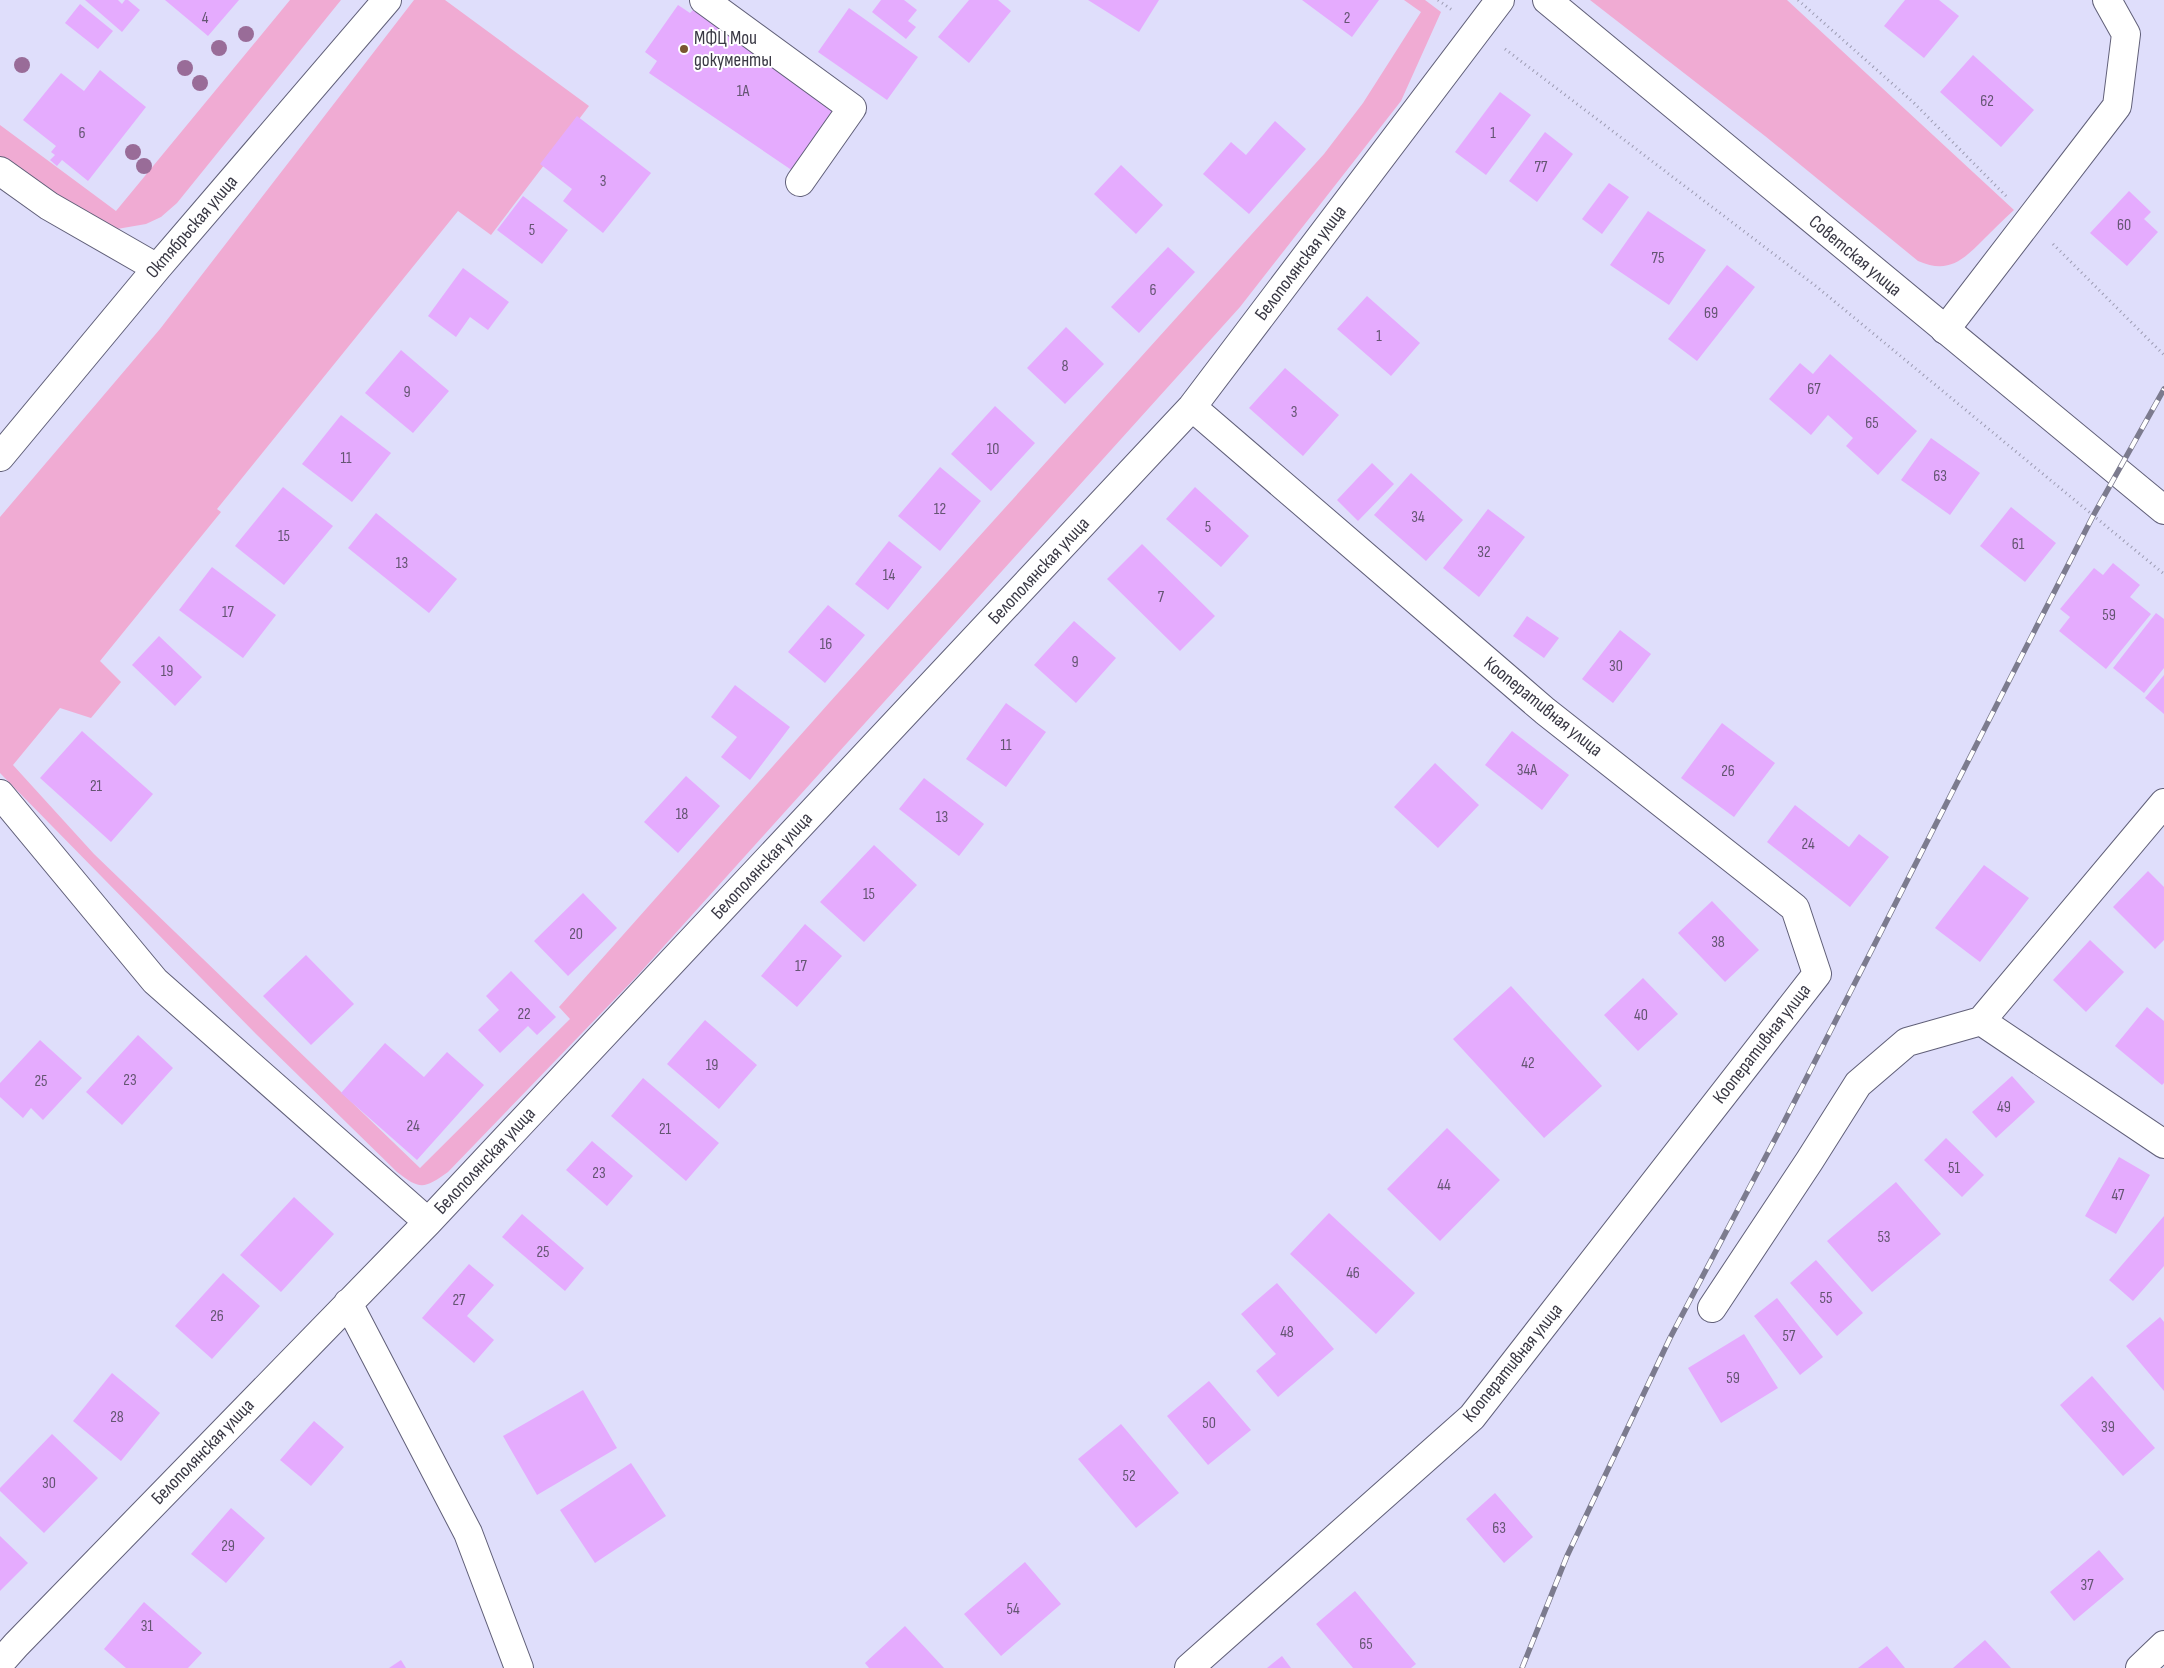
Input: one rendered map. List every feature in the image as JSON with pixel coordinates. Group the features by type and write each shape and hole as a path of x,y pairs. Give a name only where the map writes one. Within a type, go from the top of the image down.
{"street":[{"name":"Октябрьская улица","path":"0,457 157,268 388,0"},
{"path":"704,0 852,108 800,182"},
{"name":"Белополянская улица","path":"0,1664 16,1644 428,1222 1192,407 1500,0"},
{"name":"Советская улица","path":"1547,0 2164,510"},
{"path":"1945,330 2117,106 2126,34 2107,0"},
{"path":"0,171 49,206 157,268"},
{"name":"Кооперативная улица","path":"1189,1668 1472,1418 1816,974 1795,908 1545,711 1192,407"},
{"path":"0,794 155,981 428,1222"},
{"path":"1712,1308 1858,1084 1908,1042 1981,1021 2164,803"},
{"path":"1981,1021 2164,1144"},
{"path":"348,1303 468,1533 519,1668"},
{"path":"2140,1668 2164,1645"}],"path":[{"path":"1438,0 1816,287 2164,574"},
{"path":"1798,0 1913,102 2164,355"}],"shaded area":[{"path":"290,0 341,0 177,203 161,217 146,224 117,229 40,185 0,157 0,125 116,211"},
{"path":"414,0 445,0 589,106 491,235 458,211 217,509 221,512 100,661 121,682 91,718 60,708 13,765 94,854 420,1168 570,1019 559,1007 829,703 1324,154 1363,103 1421,12 1404,0 1425,0 1441,12 1401,101 1240,307 637,976 448,1172 433,1182 422,1185 411,1182 397,1172 256,1034 0,773 0,517 160,329"},
{"path":"1590,0 1787,0 2014,210 1968,254 1954,263 1938,266 1918,261 1765,136"}],"building":[{"path":"85,0 118,0 122,4 125,0 128,0 140,10 122,32"},
{"path":"165,0 239,0 208,36"},
{"path":"881,0 904,0 917,10 908,21 916,27 906,39 872,12"},
{"path":"969,0 998,0 1011,11 969,63 938,37"},
{"path":"1088,0 1159,0 1139,32"},
{"path":"1302,0 1379,0 1352,37"},
{"path":"1905,0 1939,0 1959,16 1924,58 1884,26"},
{"path":"80,4 113,31 98,49 65,23"},
{"path":"678,5 690,13 693,10 837,108 793,171 649,73 657,61 645,52"},
{"path":"849,8 918,57 887,100 818,52"},
{"path":"1973,55 2034,110 2001,147 1940,92"},
{"path":"100,70 146,107 88,181 62,160 57,166 50,160 55,155 51,152 56,146 23,120 61,73 84,91"},
{"path":"1500,92 1531,115 1486,175 1455,152"},
{"path":"577,116 651,173 603,233 563,201 572,189 540,164"},
{"path":"1275,121 1306,149 1249,214 1203,174 1231,142 1246,155"},
{"path":"1545,132 1573,154 1537,202 1509,181"},
{"path":"1121,165 1163,205 1136,234 1094,194"},
{"path":"1609,183 1629,197 1602,234 1582,219"},
{"path":"2129,191 2151,212 2144,219 2158,232 2127,266 2090,233"},
{"path":"523,196 568,230 542,264 497,230"},
{"path":"1648,211 1706,250 1669,305 1610,265"},
{"path":"1168,247 1195,272 1139,333 1111,307"},
{"path":"1727,265 1755,287 1697,361 1668,339"},
{"path":"463,268 509,302 488,330 470,317 456,337 428,316"},
{"path":"1367,296 1420,343 1391,376 1337,329"},
{"path":"1066,327 1104,364 1065,404 1027,368"},
{"path":"401,350 449,391 413,433 365,393"},
{"path":"1830,354 1917,431 1878,475 1846,446 1853,438 1828,415 1811,435 1769,399 1800,363 1813,374"},
{"path":"1285,368 1339,415 1303,456 1249,408"},
{"path":"995,406 1035,443 991,491 951,454"},
{"path":"341,415 391,453 352,502 302,464"},
{"path":"1931,438 1980,473 1950,515 1901,480"},
{"path":"1372,463 1394,484 1358,521 1337,500"},
{"path":"940,467 981,501 940,551 898,516"},
{"path":"1411,473 1463,520 1426,561 1374,515"},
{"path":"283,487 333,526 284,585 235,546"},
{"path":"1195,487 1249,536 1221,567 1166,519"},
{"path":"2011,507 2056,543 2025,582 1980,546"},
{"path":"1488,509 1525,537 1479,597 1443,568"},
{"path":"376,513 457,579 429,613 348,548"},
{"path":"889,541 922,567 888,610 855,584"},
{"path":"1142,544 1215,616 1180,651 1107,579"},
{"path":"2113,563 2140,585 2130,597 2151,614 2106,669 2059,631 2070,617 2060,609 2094,568 2103,575"},
{"path":"212,567 276,615 243,658 179,610"},
{"path":"828,605 865,635 825,683 788,652"},
{"path":"2156,613 2164,619 2164,668 2144,693 2113,668"},
{"path":"1527,616 1559,638 1544,658 1513,636"},
{"path":"1074,621 1116,658 1076,703 1034,665"},
{"path":"1620,630 1651,654 1613,703 1582,679"},
{"path":"159,636 202,677 175,706 132,665"},
{"path":"2164,675 2164,714 2145,698"},
{"path":"735,685 790,727 750,780 721,757 737,737 711,717"},
{"path":"1006,703 1046,732 1006,787 966,759"},
{"path":"1722,723 1775,763 1734,817 1681,778"},
{"path":"82,731 153,794 111,842 40,778"},
{"path":"1512,731 1569,775 1542,810 1485,765"},
{"path":"1435,763 1479,805 1438,848 1394,807"},
{"path":"686,776 720,806 678,853 644,822"},
{"path":"924,778 984,824 959,856 899,809"},
{"path":"1795,805 1849,847 1859,834 1889,857 1850,907 1767,842"},
{"path":"874,845 917,885 864,942 820,902"},
{"path":"1984,865 2029,898 1980,962 1935,928"},
{"path":"2148,871 2164,887 2164,940 2155,949 2113,907"},
{"path":"583,893 617,928 568,976 534,941"},
{"path":"1712,901 1759,950 1725,982 1678,933"},
{"path":"805,924 842,956 797,1007 761,976"},
{"path":"2090,940 2124,972 2086,1012 2053,980"},
{"path":"306,955 354,1004 311,1045 263,996"},
{"path":"511,971 556,1017 537,1035 528,1026 500,1053 478,1030 499,1010 486,996"},
{"path":"1643,978 1678,1014 1638,1051 1604,1015"},
{"path":"1511,986 1602,1086 1544,1138 1453,1039"},
{"path":"2147,1007 2164,1021 2164,1083 2162,1085 2115,1046"},
{"path":"705,1020 757,1065 719,1109 667,1064"},
{"path":"138,1035 173,1068 122,1125 86,1092"},
{"path":"40,1040 82,1078 43,1120 31,1108 23,1118 0,1097 0,1083"},
{"path":"385,1043 424,1077 447,1052 484,1085 417,1160 341,1093"},
{"path":"2012,1076 2035,1102 1996,1138 1972,1112"},
{"path":"643,1078 719,1143 686,1181 611,1116"},
{"path":"1447,1128 1500,1180 1440,1241 1387,1189"},
{"path":"1946,1138 1984,1175 1962,1197 1924,1160"},
{"path":"592,1141 633,1176 607,1206 566,1170"},
{"path":"2119,1157 2150,1175 2116,1234 2085,1216"},
{"path":"1896,1182 1941,1234 1872,1292 1827,1241"},
{"path":"294,1197 334,1234 281,1292 240,1255"},
{"path":"1329,1213 1415,1293 1376,1334 1290,1254"},
{"path":"522,1214 584,1268 565,1291 502,1237"},
{"path":"2164,1216 2164,1266 2133,1301 2109,1280"},
{"path":"1816,1260 1863,1313 1837,1336 1790,1283"},
{"path":"469,1264 494,1285 467,1316 494,1340 474,1363 422,1318"},
{"path":"223,1273 260,1306 212,1359 175,1326"},
{"path":"1277,1283 1334,1349 1278,1397 1256,1371 1276,1354 1241,1314"},
{"path":"1777,1298 1823,1357 1800,1375 1754,1316"},
{"path":"2160,1317 2164,1322 2164,1391 2126,1346"},
{"path":"1744,1334 1778,1388 1721,1423 1688,1368"},
{"path":"112,1373 160,1413 121,1461 73,1421"},
{"path":"2092,1376 2155,1448 2123,1476 2060,1405"},
{"path":"1209,1381 1251,1430 1208,1465 1167,1416"},
{"path":"583,1390 617,1448 537,1495 503,1436"},
{"path":"314,1421 344,1447 311,1486 280,1460"},
{"path":"1121,1424 1179,1493 1136,1528 1078,1459"},
{"path":"52,1434 98,1478 44,1533 0,1491 0,1488"},
{"path":"631,1463 666,1516 595,1563 560,1510"},
{"path":"1495,1493 1533,1537 1504,1563 1466,1519"},
{"path":"231,1508 265,1538 226,1583 191,1554"},
{"path":"0,1536 28,1563 0,1591"},
{"path":"2099,1550 2124,1579 2074,1621 2050,1592"},
{"path":"1025,1562 1061,1604 1001,1656 964,1614"},
{"path":"1355,1591 1416,1664 1411,1668 1353,1668 1316,1624"},
{"path":"144,1602 202,1653 188,1668 126,1668 104,1649"},
{"path":"905,1626 944,1668 869,1668 865,1663"},
{"path":"1985,1640 2011,1668 1953,1668"},
{"path":"1887,1646 1905,1668 1858,1668"},
{"path":"1282,1656 1291,1668 1267,1668"},
{"path":"401,1660 406,1668 389,1668"}],"railway":[{"path":"1522,1668 1567,1556 1670,1338 1784,1122 2093,516 2164,389"}],"place":[{"name":"МФЦ Мои документы","path":"684,49"}]}
